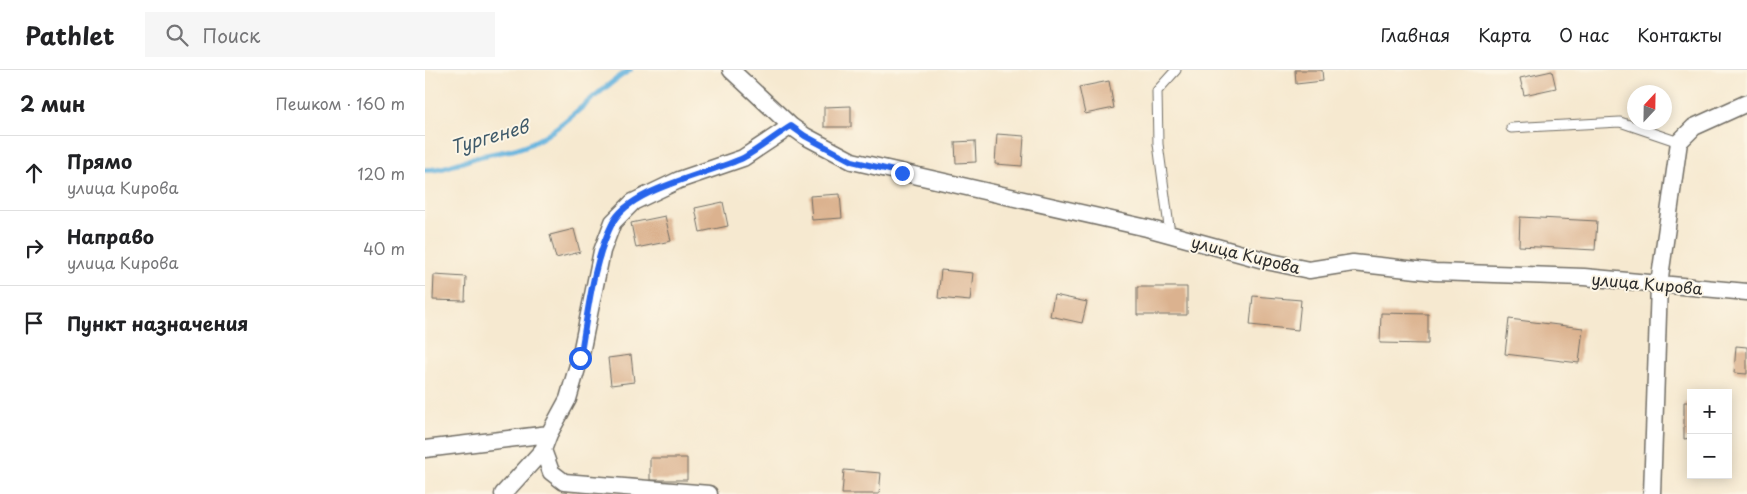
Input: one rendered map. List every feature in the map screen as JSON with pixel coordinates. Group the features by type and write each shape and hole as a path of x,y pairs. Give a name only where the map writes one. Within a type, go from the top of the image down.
{"street":[{"name":"улица Кирова","path":"731,70 791,126 805,136 852,161 1170,234 1271,262 1309,270 1353,263 1435,272 1584,277 1747,292"},
{"path":"1652,494 1659,284 1679,142 1693,127 1747,103"},
{"path":"503,494 543,450 549,434 568,400 580,358 602,251 613,222 633,202 679,180 743,158 791,126"},
{"path":"425,449 549,434"},
{"path":"543,450 551,472 564,482 709,494"}],"lane":[{"path":"1170,234 1157,144 1157,91 1176,70"},
{"path":"1511,128 1620,122 1679,142"}],"building":[{"path":"1295,70 1322,70 1323,81 1296,84"},
{"path":"1552,71 1556,88 1524,95 1520,78"},
{"path":"1109,81 1114,108 1085,114 1079,87"},
{"path":"851,106 851,127 824,127 824,107"},
{"path":"997,134 1024,136 1022,166 995,164"},
{"path":"975,141 976,162 956,163 955,142"},
{"path":"840,194 842,218 812,220 810,196"},
{"path":"723,202 728,226 700,232 695,208"},
{"path":"665,216 671,241 636,248 631,223"},
{"path":"1520,217 1597,221 1595,250 1519,246"},
{"path":"574,229 580,252 556,258 550,235"},
{"path":"941,270 973,273 970,301 938,298"},
{"path":"434,275 466,277 465,301 433,300"},
{"path":"1137,287 1187,287 1187,315 1137,315"},
{"path":"1054,295 1087,302 1082,323 1050,316"},
{"path":"1253,296 1301,300 1298,330 1250,325"},
{"path":"1381,313 1428,314 1428,344 1380,343"},
{"path":"1509,319 1583,328 1579,363 1505,354"},
{"path":"1736,346 1747,347 1747,374 1734,373"},
{"path":"631,355 634,382 611,385 608,358"},
{"path":"1684,402 1687,402 1687,439 1684,439"},
{"path":"650,458 687,458 687,480 650,480"},
{"path":"844,470 881,473 879,494 842,494"}],"waterway":[{"name":"Тургенев","path":"425,170 444,168 477,157 519,148 532,143 558,127 617,78 630,70"}],"route":[{"path":"580,358 602,251 613,222 633,202 679,180 743,158 791,126 805,136 852,161 902,173"}]}
